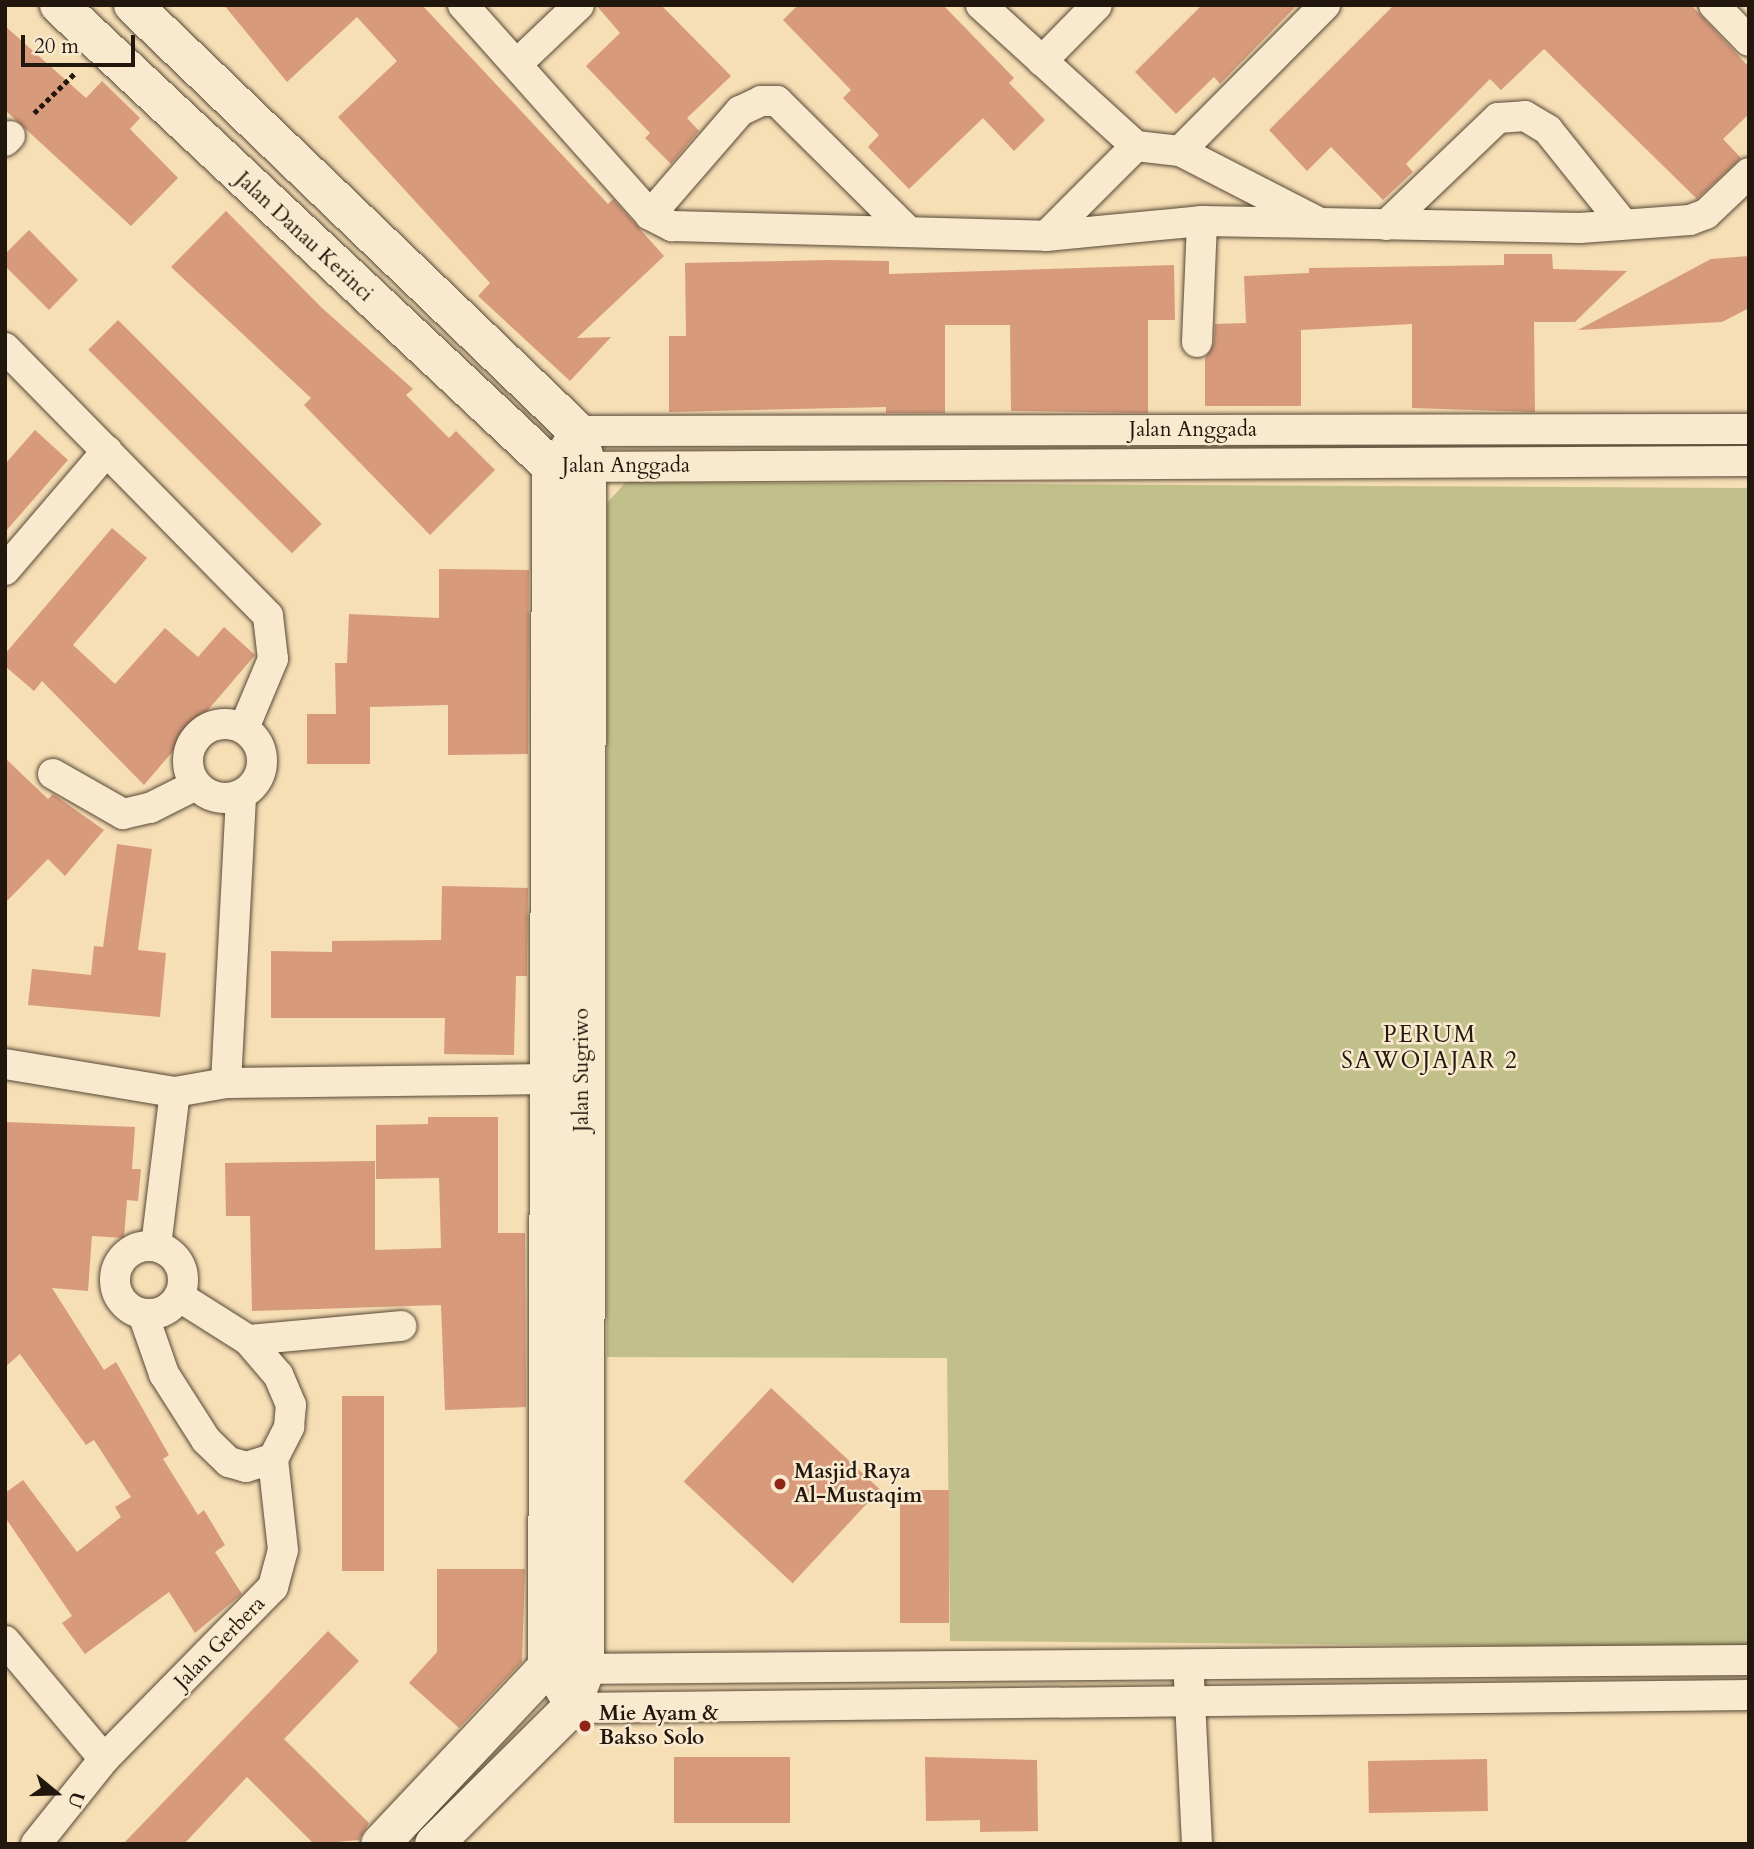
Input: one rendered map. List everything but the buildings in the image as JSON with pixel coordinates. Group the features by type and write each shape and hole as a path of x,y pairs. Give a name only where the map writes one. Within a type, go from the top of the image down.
{"street":[{"name":"Jalan Danau Kerinci","path":"59,5 101,48 569,467"},
{"path":"133,5 577,431"},
{"path":"463,5 518,63 650,215 672,226 704,229 905,228 1046,236 1202,220 1580,228 1621,221 1690,220 1706,214 1749,173"},
{"path":"518,63 579,5"},
{"path":"981,5 1136,146 1180,151 1320,223"},
{"path":"1042,61 1097,5"},
{"path":"1180,151 1325,5"},
{"path":"1714,5 1749,41"},
{"path":"650,215 740,111 761,101 777,102 905,228"},
{"path":"1386,225 1498,118 1525,117 1548,130 1621,221"},
{"path":"1046,236 1136,146"},
{"path":"1197,342 1202,220"},
{"path":"5,348 268,616 273,659 244,728"},
{"name":"Jalan Anggada","path":"577,431 1749,429"},
{"name":"Jalan Sugriwo","path":"547,1667 546,1079 569,467 577,431"},
{"path":"5,570 107,451"},
{"name":"Jalan Anggada","path":"569,467 1749,461"},
{"name":"Jalan Sugriwo","path":"569,467 582,1097 585,1671 571,1708"},
{"path":"214,727 244,728 258,743 263,762 256,782 241,795 209,796 196,785 188,766 191,746 214,727"},
{"path":"53,774 123,814 150,808 196,785"},
{"path":"226,1083 241,795"},
{"path":"5,1064 175,1092 226,1083 546,1079 582,1097"},
{"path":"156,1246 175,1092"},
{"path":"143,1314 163,1312 180,1297 184,1276 175,1257 156,1246 127,1254 116,1274 119,1296 143,1314 164,1374 206,1440 229,1462 246,1467 273,1459 289,1427 291,1405 278,1375 248,1340 180,1297"},
{"path":"248,1340 401,1326"},
{"name":"Jalan Gerbera","path":"36,1844 104,1759 273,1587 283,1550 273,1459"},
{"path":"5,1640 104,1759"},
{"path":"547,1667 585,1671 1749,1660"},
{"path":"1189,1664 1197,1844"},
{"path":"547,1667 571,1708"},
{"path":"380,1844 547,1667"},
{"path":"434,1844 571,1708 1749,1695"}],"path":[{"path":"8,138 101,48"}],"shaded area":[{"path":"626,482 1749,488 1749,1648 950,1641 947,1358 607,1357 607,503"}],"place":[{"name":"Masjid Raya Al-Mustaqim","path":"780,1484"},
{"name":"Mie Ayam & Bakso Solo","path":"585,1726"}],"district":[{"name":"PERUM SAWOJAJAR 2","path":"1430,1048"}]}
